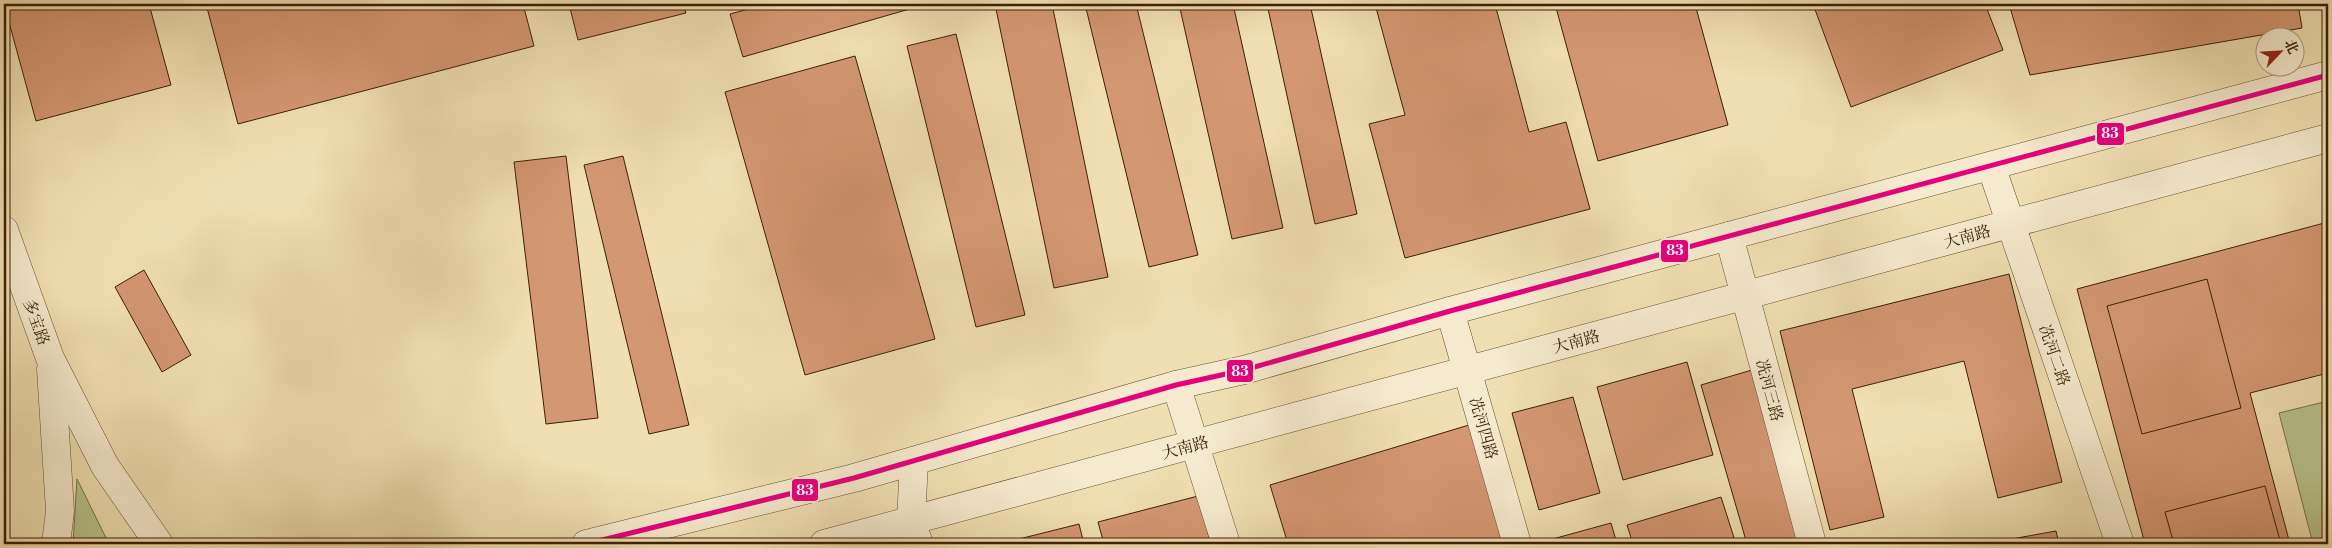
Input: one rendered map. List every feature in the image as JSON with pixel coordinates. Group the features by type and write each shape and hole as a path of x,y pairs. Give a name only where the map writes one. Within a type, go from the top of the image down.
{"street":[{"path":"586,544 914,461 1176,385 1244,370 1450,311 2328,75"},
{"name":"大南路","path":"824,544 915,532 1194,444 2328,138"},
{"name":"冼河二路","path":"1991,166 2120,544"},
{"name":"多宝路","path":"4,230 50,358"},
{"name":"冼河三路","path":"1729,236 1812,544"},
{"name":"冼河四路","path":"1450,311 1517,544"},
{"path":"50,358 60,511 56,544"},
{"path":"50,358 105,466 159,544"},
{"path":"1176,385 1226,544"},
{"path":"914,461 915,532"}],"green space":[{"path":"2328,401 2328,544 2313,544 2279,413"},
{"path":"77,479 109,544 73,544"}],"building":[{"path":"4,4 149,4 171,85 36,121"},
{"path":"206,4 523,4 534,46 238,124"},
{"path":"569,4 683,4 686,13 578,40"},
{"path":"767,4 927,4 743,57 730,14"},
{"path":"1024,4 1052,4 1108,277 1054,288 996,9"},
{"path":"1085,4 1136,4 1198,255 1149,267"},
{"path":"1179,4 1233,4 1283,228 1232,239"},
{"path":"1267,4 1310,4 1357,214 1315,224"},
{"path":"1375,4 1495,4 1529,132 1566,122 1590,209 1405,258 1369,124 1405,115"},
{"path":"1555,4 1695,4 1728,125 1598,161"},
{"path":"1813,4 1985,4 2003,50 1851,107"},
{"path":"2009,4 2298,4 2302,28 2254,28 2254,36 2030,75"},
{"path":"956,34 1025,315 976,327 907,46"},
{"path":"855,56 935,339 805,375 725,92"},
{"path":"566,156 598,418 546,424 514,162"},
{"path":"623,156 689,425 649,434 584,165"},
{"path":"2328,222 2328,373 2250,393 2290,544 2145,544 2077,289"},
{"path":"144,270 191,355 162,372 115,287"},
{"path":"2009,274 2062,482 1998,498 1964,361 1852,389 1884,517 1830,530 1780,331"},
{"path":"2207,279 2241,408 2142,434 2107,306"},
{"path":"1687,362 1713,455 1623,480 1597,387"},
{"path":"1762,367 1812,538 1789,544 1747,544 1701,385"},
{"path":"1573,397 1600,493 1539,510 1512,413"},
{"path":"1469,425 1505,544 1288,544 1270,485"},
{"path":"2265,486 2281,544 2174,544 2165,512"},
{"path":"1198,496 1211,544 1104,544 1098,522"},
{"path":"1721,497 1736,544 1633,544 1627,525"},
{"path":"1611,523 1617,544 1550,544 1549,540"},
{"path":"1079,524 1084,544 999,544"},
{"path":"2056,531 2059,544 1984,544"}],"transit line":[{"name":"83","path":"586,544 854,478 1176,385 1244,370 1450,311 2328,75"}]}
